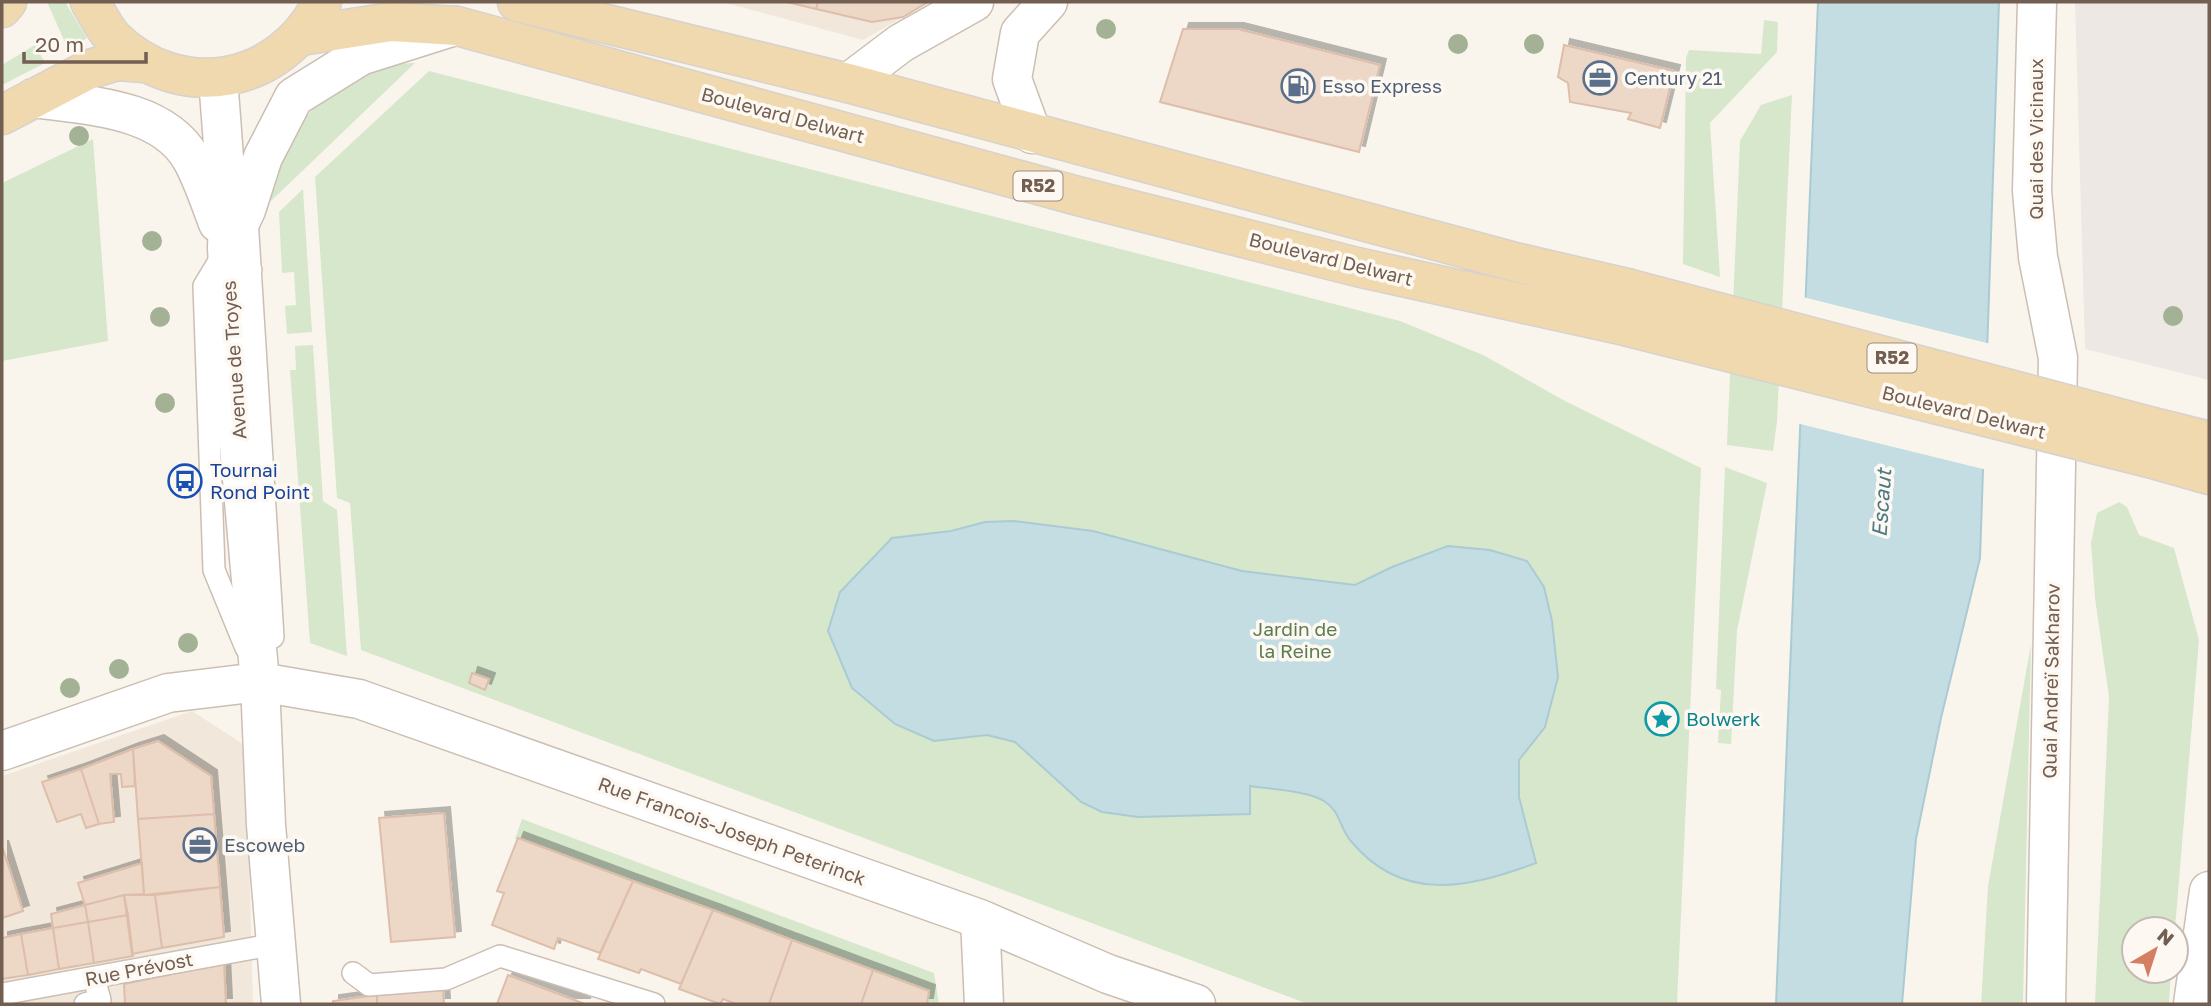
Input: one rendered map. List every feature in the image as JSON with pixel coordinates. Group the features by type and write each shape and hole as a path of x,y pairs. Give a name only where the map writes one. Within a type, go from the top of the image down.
{"main road":[{"path":"2,8 7,2"},
{"path":"90,2 112,36 144,63"},
{"path":"18,106 90,69 117,61 144,63 180,76 218,78 248,72 277,57 301,36 322,2"},
{"name":"Boulevard Delwart","path":"517,2 848,83 1506,260 1627,288 2155,444"},
{"name":"Boulevard Delwart","path":"301,36 391,22 457,26 1074,195 1357,267 2155,444 2207,448"}],"street":[{"path":"848,83 901,43 974,2"},
{"path":"1032,134 1012,79 1020,33 1048,2"},
{"name":"Quai des Vicinaux","path":"2037,2 2032,191 2038,257 2058,358"},
{"path":"239,259 246,210 263,157 294,97 360,56 457,26"},
{"name":"Avenue de Troyes","path":"218,78 228,210 239,259 237,422 260,682 266,825 281,1004"},
{"name":"Avenue de Troyes","path":"18,106 115,110 154,122 190,156 239,259"},
{"name":"Quai Andreï Sakharov","path":"2046,1004 2058,358"},
{"name":"Rue Francois-Joseph Peterinck","path":"2,751 168,693 260,682 359,699 981,919 1108,974 1196,1004"},
{"path":"2193,1004 2209,891"},
{"path":"981,919 984,1004"}],"lane":[{"name":"Rue Prévost","path":"3,998 276,944"},
{"path":"440,968 348,974 369,985 446,979 500,956 654,1004"},
{"path":"94,978 95,1003"}],"shaded area":[{"path":"722,2 930,2 863,40"},
{"path":"2075,2 2209,2 2209,380 2085,349"},
{"path":"192,711 246,746 253,1004 2,1004 2,776"}],"green space":[{"path":"47,2 65,2 87,38 68,49"},
{"path":"1764,20 1778,22 1777,52 1710,123 1720,277 1683,264 1686,58 1689,50 1761,54"},
{"path":"35,45 45,63 2,85 2,65"},
{"path":"415,63 271,201 265,202 264,186 275,187 293,138 306,117 323,99 342,84 364,73 388,66"},
{"name":"Jardin de la Reine","path":"429,71 1400,321 1483,355 1567,402 1701,468 1677,1004 1308,1004 361,650 350,503 337,498 315,177"},
{"path":"1792,95 1777,421 1773,451 1727,445 1740,141 1761,105"},
{"path":"93,139 108,341 2,361 2,183"},
{"path":"303,189 312,332 287,334 285,306 296,305 294,272 282,273 279,212"},
{"path":"313,345 323,501 337,510 347,656 310,643 290,370 296,370 295,346"},
{"path":"1725,467 1767,483 1737,631 1731,744 1718,743 1721,690 1716,689"},
{"path":"2119,502 2127,507 2139,535 2174,548 2199,640 2176,915 2120,915 2120,985 2170,985 2169,1004 2095,1004 2109,697 2095,598 2091,543 2097,513"},
{"path":"2031,644 2023,1004 1981,1004 1988,886"},
{"path":"522,819 934,973 939,1004 927,1004 928,990 819,953 515,839"}],"water":[{"name":"Escaut","path":"1818,2 1999,2 1980,558 1941,718 1916,839 1902,1004 1776,1004"},
{"path":"1014,521 1093,531 1242,571 1355,585 1392,567 1448,546 1490,550 1527,561 1544,587 1552,621 1558,677 1545,727 1519,760 1519,797 1536,863 1461,884 1414,882 1391,874 1370,860 1350,840 1329,805 1308,795 1250,786 1250,814 1138,817 1102,812 1081,802 1015,742 987,735 934,741 895,724 852,688 828,631 840,592 892,538 951,531 985,522"}],"pier":[{"path":"1803,297 1991,344 1987,470 1796,423"}],"building":[{"path":"787,2 818,2 816,9"},
{"path":"818,2 928,2 903,17 872,22 816,9"},
{"path":"1183,29 1238,29 1380,65 1359,152 1160,102"},
{"path":"1564,45 1674,71 1660,128 1628,119 1631,113 1570,102 1568,83 1558,77"},
{"path":"472,673 489,679 485,690 469,683"},
{"path":"158,741 211,776 214,814 138,819 133,749"},
{"path":"133,749 135,786 122,787 121,774 110,774 114,822 99,824 81,769"},
{"path":"81,769 99,824 86,828 81,814 57,822 42,782"},
{"path":"444,813 455,937 391,942 379,818"},
{"path":"214,814 220,887 144,895 138,819"},
{"path":"518,838 633,881 600,953 558,938 554,949 492,925 504,893 497,891"},
{"path":"2,846 23,911 2,918"},
{"path":"142,863 144,894 124,895 85,905 78,883"},
{"path":"633,881 713,910 681,984 641,969 639,973 598,959"},
{"path":"220,887 224,937 162,948 155,895"},
{"path":"124,895 155,895 162,948 132,954"},
{"path":"124,895 128,915 88,922 85,905"},
{"path":"85,905 88,922 53,928 51,914"},
{"path":"713,910 792,940 769,1004 736,1004 723,999 720,1004 679,989"},
{"path":"128,915 133,956 94,963 88,922"},
{"path":"88,922 94,963 59,969 53,928"},
{"path":"53,928 59,969 28,975 21,934"},
{"path":"21,934 28,975 2,979 2,938"},
{"path":"792,940 873,970 861,1004 769,1004"},
{"path":"224,963 226,1004 125,1004 124,984"},
{"path":"873,970 929,991 927,1004 861,1004"},
{"path":"508,975 585,1004 497,1004"},
{"path":"443,990 444,1004 377,1004 377,995"},
{"path":"377,995 377,1004 333,1004 333,1001"}],"place":[{"name":"Century 21","path":"1600,78"},
{"name":"Esso Express","path":"1298,86"},
{"name":"Tournai Rond Point","path":"185,481"},
{"name":"Bolwerk","path":"1662,719"},
{"name":"Escoweb","path":"200,845"}]}
